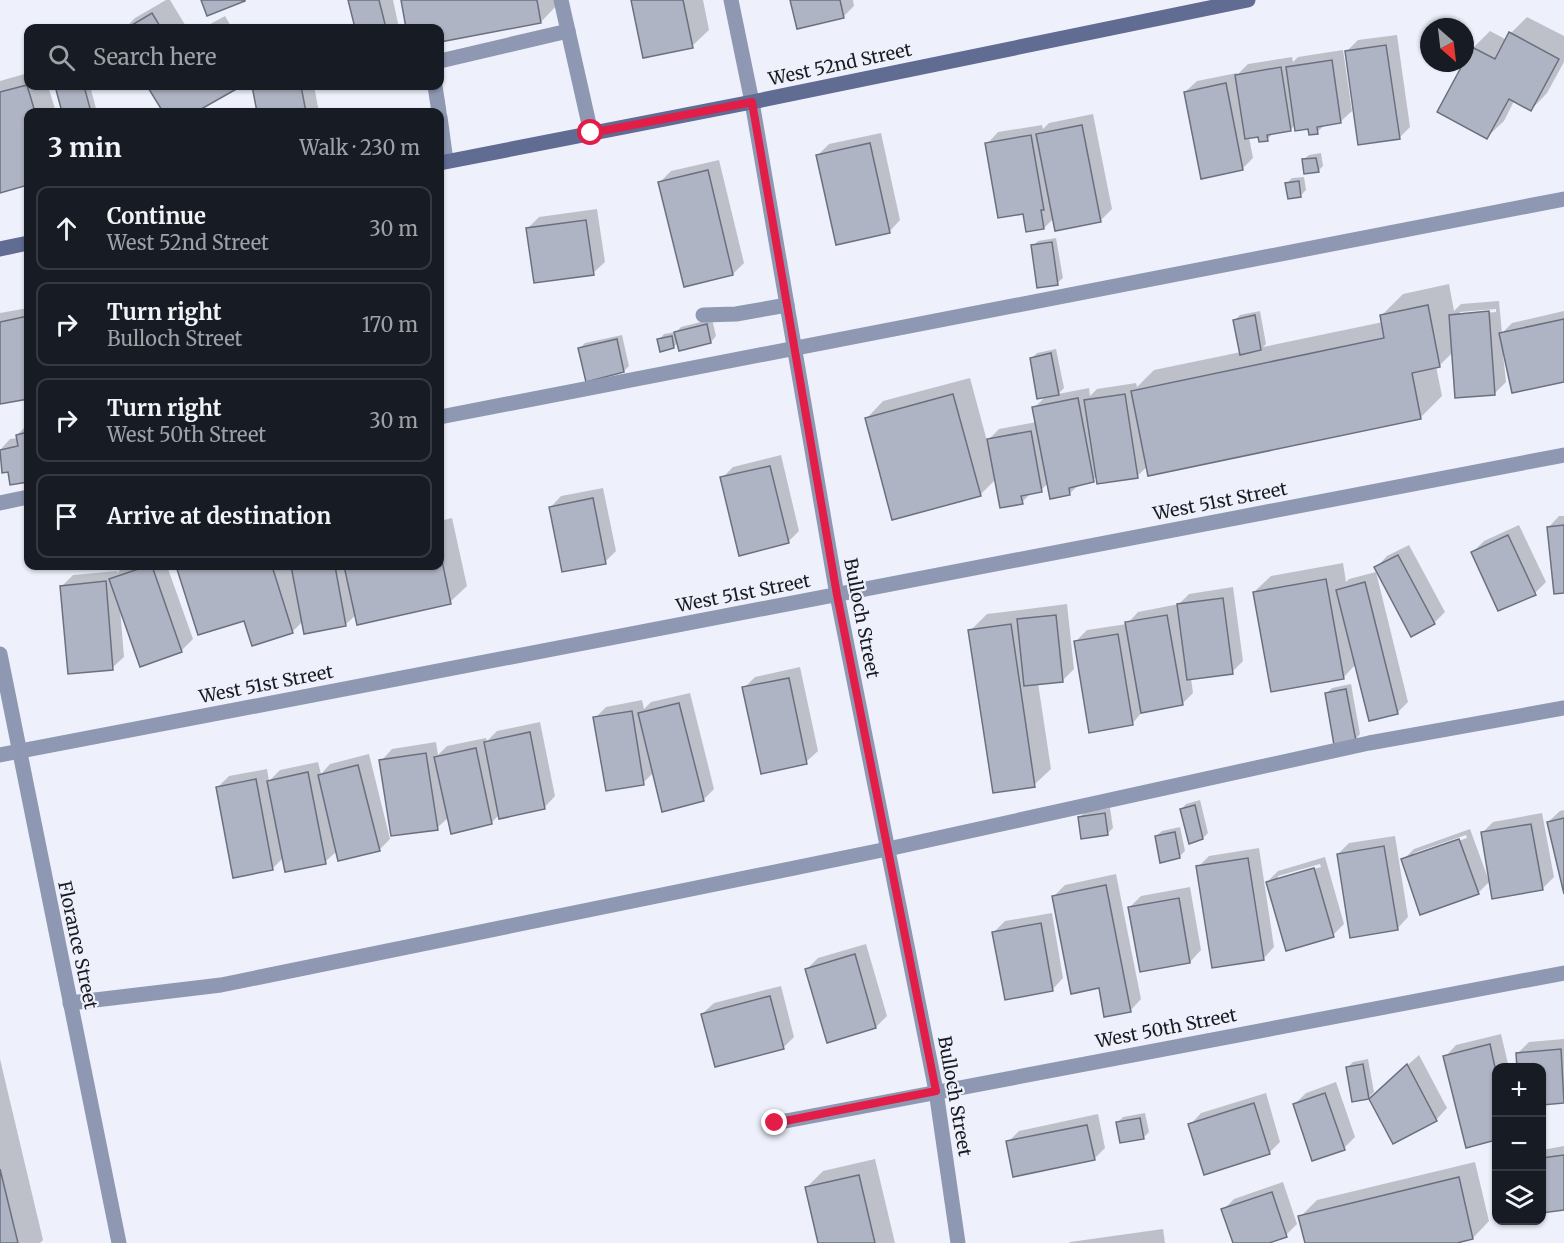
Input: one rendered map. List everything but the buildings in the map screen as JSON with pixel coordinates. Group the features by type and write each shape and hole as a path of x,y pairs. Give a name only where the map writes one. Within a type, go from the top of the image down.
{"main road":[{"name":"West 52nd Street","path":"444,162 752,102 1248,0"},
{"path":"0,249 24,244"}],"street":[{"path":"561,0 591,133"},
{"name":"Bulloch Street","path":"731,0 752,102 837,595 936,1091 958,1243"},
{"path":"444,60 568,31"},
{"path":"436,90 438,108"},
{"path":"444,416 1564,200"},
{"path":"703,315 736,315 787,305"},
{"name":"West 51st Street","path":"0,755 1564,455"},
{"path":"0,503 24,498"},
{"name":"Florance Street","path":"0,654 119,1243"},
{"path":"70,1003 222,985 888,849 1369,743 1564,708"},
{"name":"West 50th Street","path":"775,1123 1564,973"}],"route":[{"path":"591,133 752,102 837,595 936,1091 775,1123"}]}
